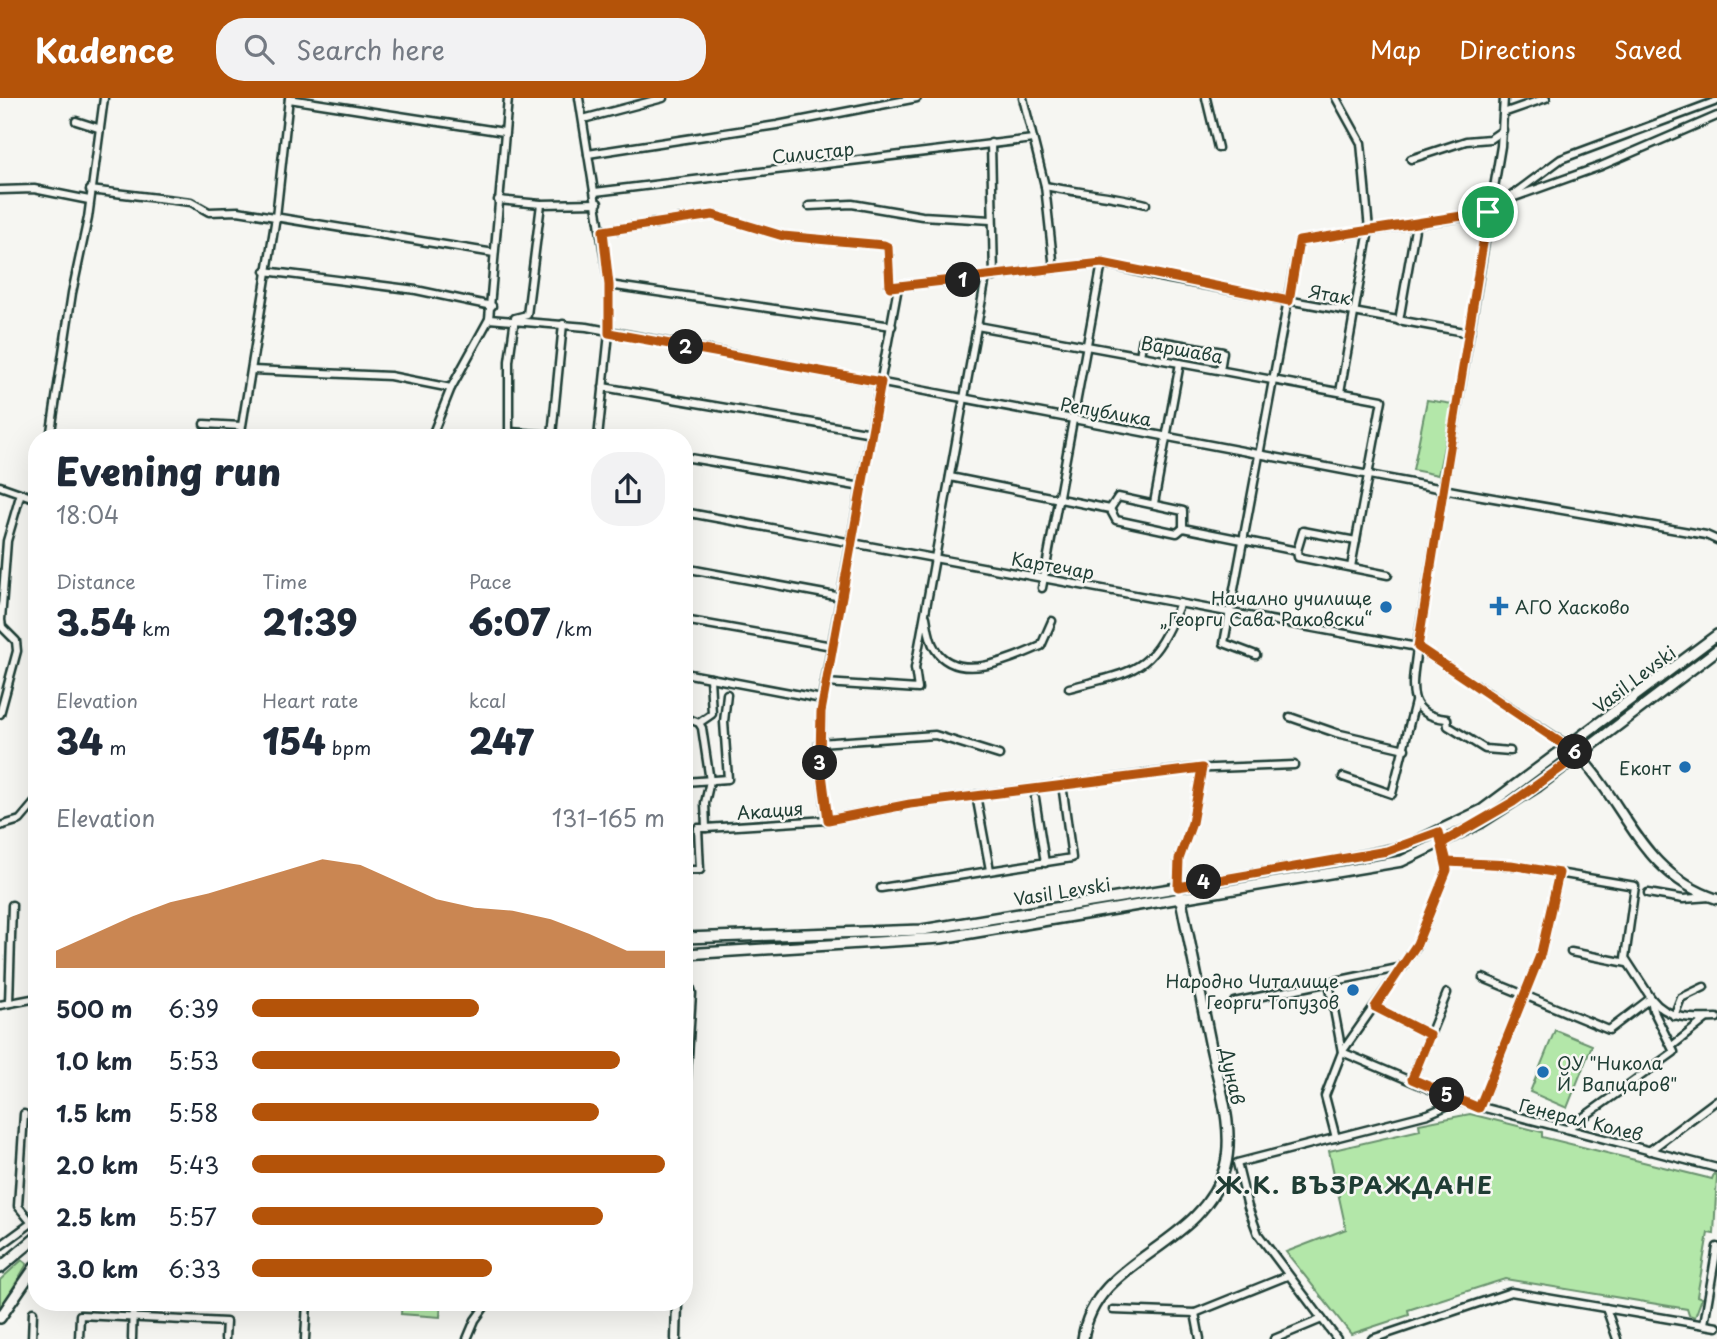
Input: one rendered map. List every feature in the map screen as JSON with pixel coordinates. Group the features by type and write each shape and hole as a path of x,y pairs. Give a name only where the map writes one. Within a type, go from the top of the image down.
{"main road":[{"name":"Vasil Levski","path":"693,938 922,930 1387,851 1439,832 1482,810 1717,635"},
{"name":"Vasil Levski","path":"693,954 941,938 1402,861 1442,843 1513,802 1717,650"},
{"name":"Дунав","path":"1083,1339 1089,1318 1105,1291 1129,1268 1196,1218 1214,1195 1225,1166 1227,1122 1178,887"},
{"path":"0,1268 28,1245"},
{"path":"0,1318 28,1279"}],"street":[{"path":"51,429 104,98"},
{"path":"241,429 276,217 289,98 503,132"},
{"path":"435,429 451,388 489,318 492,306 503,132 508,98"},
{"path":"579,98 603,231 609,285 609,333 599,429"},
{"path":"583,119 663,98"},
{"path":"588,153 777,125 917,98"},
{"path":"1023,98 1045,186 1054,269"},
{"path":"1206,98 1218,148"},
{"path":"1336,98 1361,144 1369,230 1340,393"},
{"path":"1504,98 1506,112 1501,146 1488,212 1412,694 1415,702 1436,718 1447,719 1448,726 1480,747 1510,751"},
{"path":"1506,112 1546,98"},
{"path":"1256,655 1224,643 1299,241 1488,212 1561,159 1717,101"},
{"path":"1501,202 1601,166 1717,116"},
{"path":"76,121 98,128"},
{"path":"1411,159 1466,141 1490,139 1503,130"},
{"name":"Силистар","path":"595,192 1034,139"},
{"path":"1490,139 1501,146"},
{"path":"825,684 915,691 920,684 915,668 977,326 990,277 991,143"},
{"path":"1045,186 1097,197 1123,197 1146,204"},
{"path":"0,190 13,192 34,189 89,200"},
{"path":"90,190 191,202 209,212 238,211 494,253"},
{"path":"498,200 541,204 598,203"},
{"path":"510,429 509,361 515,318 527,315 541,204"},
{"path":"809,206 852,204 922,216 991,220"},
{"path":"603,231 713,215 783,236 888,247 890,287 898,287 822,699 819,743 828,820"},
{"path":"1399,321 1416,223"},
{"path":"1042,588 1102,263"},
{"name":"Ятак","path":"898,287 1102,263 1289,301 1470,333"},
{"path":"265,271 416,290 492,306"},
{"path":"609,285 892,326"},
{"name":"Република","path":"489,318 515,318 563,324 1706,535 1717,540"},
{"path":"553,429 563,324"},
{"name":"Варшава","path":"977,326 1382,400 1369,474"},
{"path":"1140,356 1143,338 1223,352 1220,370"},
{"path":"1154,503 1167,437 1176,344"},
{"path":"252,370 390,376 451,388"},
{"path":"603,387 872,433"},
{"path":"204,424 241,426"},
{"path":"693,459 862,487"},
{"path":"1352,567 1369,474"},
{"path":"950,477 1110,509 1116,520 1177,533 1184,528 1297,551"},
{"path":"0,486 28,497"},
{"path":"0,714 18,646 2,627 1,620 7,541 20,496"},
{"path":"1110,509 1118,497 1154,503 1183,511 1184,528"},
{"name":"Картечар","path":"693,514 1418,647"},
{"path":"1356,541 1303,531 1297,551 1298,557 1388,575"},
{"path":"693,570 841,597"},
{"path":"1069,688 1146,664 1159,648 1180,603"},
{"path":"925,613 934,648 941,656 962,667 994,663 1041,646 1052,621"},
{"path":"693,622 832,646"},
{"path":"1418,647 1569,746 1608,790 1647,854 1676,879 1714,898"},
{"path":"693,675 822,699"},
{"path":"699,723 712,714 710,678"},
{"path":"693,782 727,779 724,722 727,694"},
{"path":"1343,777 1392,794 1415,702"},
{"path":"1290,717 1336,733 1405,749"},
{"path":"693,721 699,723"},
{"path":"693,870 700,870 698,828 706,828 705,803 710,781 699,723"},
{"path":"819,743 935,735 999,755"},
{"name":"Акация","path":"706,828 828,820 976,795 1202,768 1294,765"},
{"name":"Дунав","path":"1178,887 1179,859 1192,823 1202,768"},
{"path":"881,888 1072,858 1062,785"},
{"path":"976,795 990,870"},
{"path":"1035,798 1045,863"},
{"path":"0,826 20,820 28,811"},
{"path":"1336,1138 1325,1096 1342,1052 1404,967 1417,944 1447,870 1439,832"},
{"path":"1447,862 1511,865 1635,886 1625,947 1627,964 1651,998 1674,1016 1717,1018"},
{"path":"1479,1108 1541,953 1559,873"},
{"path":"1647,893 1683,900 1714,898"},
{"path":"9,1003 12,905"},
{"path":"1571,952 1627,964"},
{"path":"1234,1002 1404,967"},
{"path":"1483,978 1609,1030 1651,998"},
{"path":"1329,983 1342,1052"},
{"path":"1674,1016 1681,998 1704,987"},
{"path":"1412,1079 1447,993"},
{"path":"1567,1129 1673,1055 1672,1046 1653,1010 1651,998"},
{"path":"0,1005 28,1000"},
{"path":"1375,1007 1430,1035"},
{"path":"1672,1046 1706,1019"},
{"name":"Генерал Колев","path":"1342,1052 1479,1108 1717,1168"},
{"path":"1649,1151 1717,1100"},
{"path":"1337,1339 1287,1276 1256,1228 1237,1163 1428,1114 1458,1101"},
{"path":"24,1114 18,1206 28,1215"},
{"path":"1,1245 28,1225"},
{"path":"1703,1324 1717,1247"},
{"path":"1113,1310 1195,1313 1287,1276"},
{"path":"1372,1339 1511,1292 1717,1327"},
{"path":"1606,1308 1616,1339"},
{"path":"132,1311 132,1339"},
{"path":"305,1339 307,1311"},
{"path":"467,1339 482,1311"},
{"path":"676,1339 677,1311"},
{"path":"32,1339 33,1312"},
{"path":"1195,1313 1200,1339"},
{"path":"79,1339 80,1315 226,1322 225,1339"},
{"path":"1274,1339 1322,1320"}],"green space":[{"path":"1427,400 1453,404 1438,475 1413,470"},
{"path":"1555,1030 1592,1045 1567,1108 1530,1092"},
{"path":"1470,1114 1542,1132 1542,1137 1712,1179 1714,1174 1717,1175 1714,1234 1708,1233 1697,1296 1702,1298 1695,1317 1689,1315 1687,1309 1505,1279 1408,1310 1409,1315 1351,1334 1286,1252 1346,1229 1329,1151 1420,1130 1419,1124"},
{"path":"22,1260 27,1264 0,1310 0,1280"},
{"path":"401,1311 440,1311 440,1317 401,1314"}],"place":[{"name":"АГО Хасково","path":"1499,606"},
{"name":"Начално училище „Георги Сава Раковски“","path":"1386,607"},
{"name":"Еконт","path":"1685,767"},
{"name":"Народно Читалище Георги Топузов","path":"1353,990"},
{"name":"ОУ \"Никола Й. Вапцаров\"","path":"1543,1072"}],"district":[{"name":"Ж.К. ВЪЗРАЖДАНЕ","path":"1355,1184"}],"route":[{"path":"1488,212 1418,647 1579,755 1538,786 1480,823 1442,843 1447,862 1511,865 1559,873 1541,953 1479,1108 1412,1079 1430,1035 1375,1007 1413,953 1447,870 1439,832 1405,847 1387,851 1178,887 1179,859 1192,823 1202,768 910,804 828,820 819,743 821,712 881,382 609,333 609,285 603,231 713,215 783,236 884,245 888,247 890,287 1102,263 1159,277 1289,301 1299,241 1488,212"}]}
